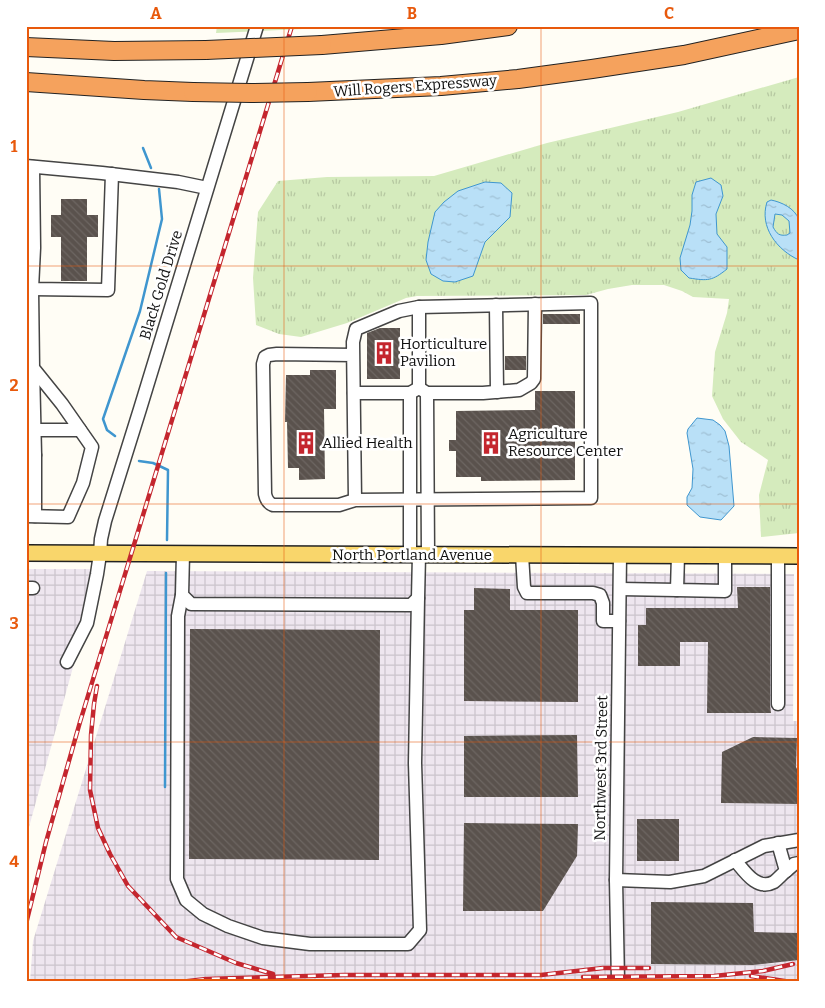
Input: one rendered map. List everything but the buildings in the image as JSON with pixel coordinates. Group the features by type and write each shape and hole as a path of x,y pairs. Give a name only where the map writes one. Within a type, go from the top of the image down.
{"highway":[{"path":"26,47 114,51 206,50 322,45 441,35 508,26"},
{"name":"Will Rogers Expressway","path":"26,82 144,90 251,93 441,86 518,79 684,55 799,30"}],"main road":[{"name":"North Portland Avenue","path":"26,553 799,556"}],"street":[{"name":"Black Gold Drive","path":"67,662 87,623 105,521 257,26"},
{"path":"30,369 62,404 92,447 83,483 68,517 31,516 29,289 34,248 30,167 112,174 178,182 207,188"},
{"path":"29,289 108,290 112,174"},
{"path":"354,355 276,354 265,357 263,364 265,494 267,501 273,505 338,504 355,500 591,498 591,303 419,307 399,311 356,329 353,342 354,355 355,500"},
{"path":"354,393 419,391 483,393 519,390 527,386 534,379 535,304"},
{"path":"496,305 497,392"},
{"path":"183,554 183,586 178,616 177,880 186,900 203,914 228,926 263,938 310,944 408,944 420,930 415,763 419,555 411,500 419,391 419,307"},
{"path":"419,391 428,499 419,555"},
{"path":"30,430 80,430"},
{"path":"522,555 524,587 527,593 600,595 603,603 603,621 619,621"},
{"name":"Northwest 3rd Street","path":"618,982 616,880 620,555"},
{"path":"677,590 678,556"},
{"path":"620,589 725,591 726,556"},
{"path":"778,556 778,704"},
{"path":"183,586 191,604 411,605 419,587"},
{"path":"616,880 670,882 704,876 764,846 799,840"},
{"path":"778,843 786,870"},
{"path":"735,860 752,880 766,885 776,881 794,864 799,864"}],"shaded area":[{"path":"26,569 100,569 26,838"},
{"path":"147,571 794,574 793,721 799,721 799,982 30,982 33,941"}],"green space":[{"path":"217,26 325,26 324,28 216,33"},
{"path":"799,77 799,533 761,537 759,495 768,460 741,442 723,419 712,396 715,352 727,313 729,299 693,297 664,285 632,285 586,295 417,296 406,298 347,323 301,337 279,334 256,325 253,278 258,212 278,181 327,177 434,176 547,143 678,112"}],"water":[{"path":"711,178 721,185 723,196 716,214 717,234 727,247 727,269 710,279 701,280 689,278 681,270 680,258 690,225 692,195 696,182"},
{"path":"485,182 501,183 512,193 510,217 485,242 473,276 455,282 443,281 431,274 426,260 435,212 458,191"},
{"path":"771,200 783,204 797,216 800,228 799,260 791,256 772,237 766,220 767,202","holes":["775,214 782,215 789,221 790,233 787,235 778,234 773,227"]},
{"path":"697,418 713,420 720,425 725,431 729,446 734,506 721,520 700,517 687,505 687,497 692,488 693,469 687,433"}],"waterway":[{"path":"143,148 151,168"},
{"path":"115,436 107,430 103,419 140,311 162,219 159,189"},
{"path":"139,461 153,463 168,470 167,540"},
{"path":"165,787 166,573"}],"railway":[{"path":"26,924 46,842 80,722 292,26"},
{"path":"97,686 91,735 90,790 98,828 128,886 176,937 236,963 273,974"},
{"path":"583,977 714,976 763,971 793,964"},
{"path":"180,982 206,979 344,975 541,975 603,968 649,968"},
{"path":"751,976 791,982"}],"place":[{"name":"Horticulture Pavilion","path":"384,353"},
{"name":"Allied Health","path":"306,443"},
{"name":"Agriculture Resource Center","path":"491,443"}]}
